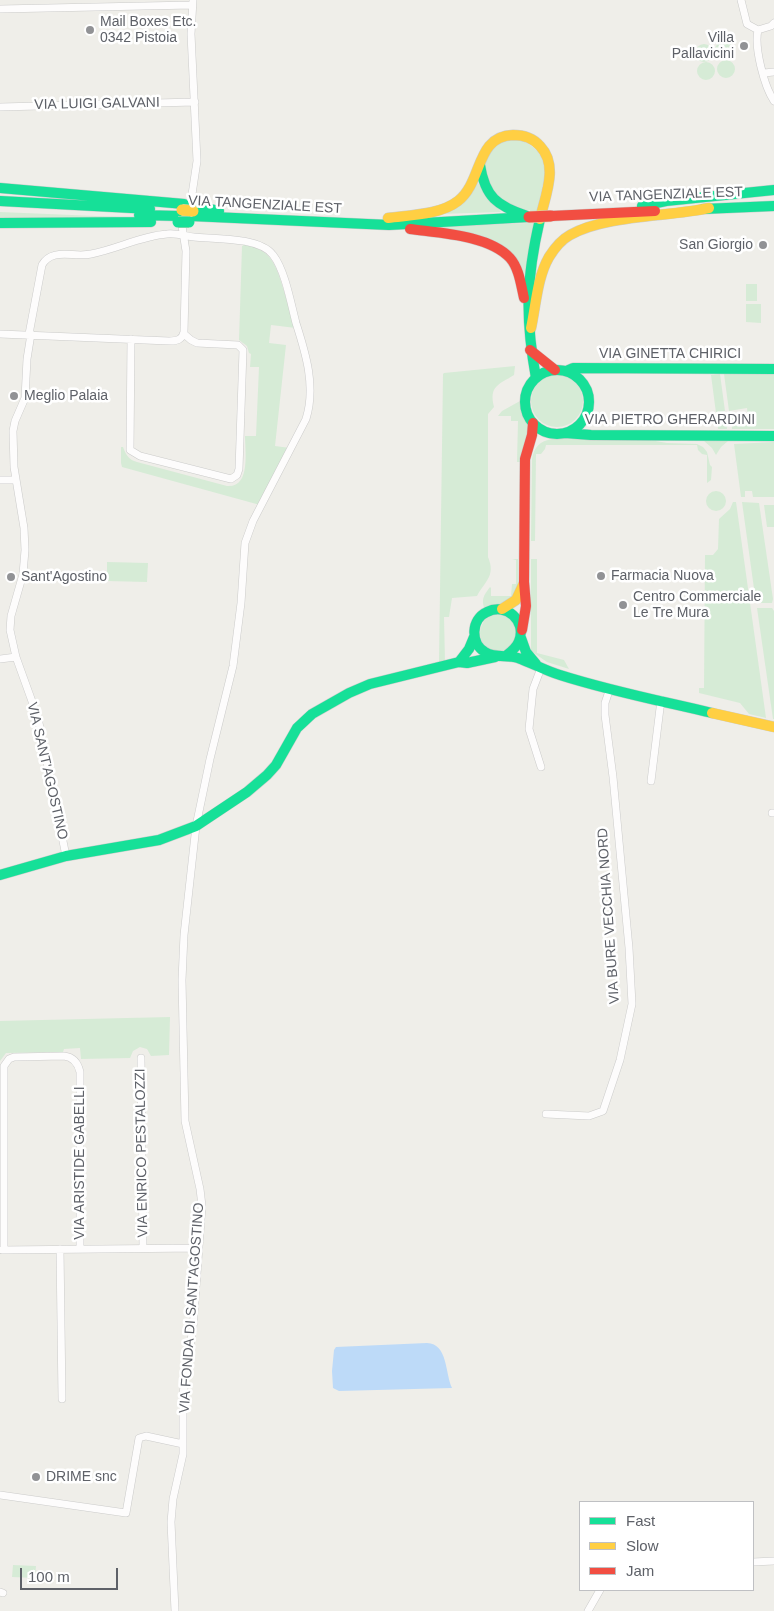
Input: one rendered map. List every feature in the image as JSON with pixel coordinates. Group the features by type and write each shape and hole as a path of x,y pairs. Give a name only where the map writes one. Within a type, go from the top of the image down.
{"main road":[{"path":"388,221 438,210 458,201 472,186 485,149 501,136 513,134 525,136 536,142 549,162 549,179 531,262 527,311 529,344 536,378"},
{"path":"480,161 483,182 492,199 507,209 529,217"},
{"path":"0,188 186,213 219,214"},
{"path":"616,212 666,201 774,190"},
{"name":"VIA TANGENZIALE EST","path":"0,202 186,213"},
{"name":"VIA TANGENZIALE EST","path":"219,214 318,216 388,221 774,206"},
{"name":"VIA TANGENZIALE EST","path":"0,208 186,213"},
{"path":"529,344 546,263 552,253 565,239 576,233 601,225 686,214 709,208"},
{"path":"0,223 186,213 219,214"},
{"path":"388,221 486,242 499,248 506,253 514,264 519,276 527,311"},
{"path":"529,344 560,371"},
{"name":"VIA GINETTA CHIRICI","path":"560,371 573,368 773,369"},
{"path":"526,453 538,440 545,436 561,433 575,428 583,420 588,405 588,394 576,376 560,371 545,372 536,378 527,390 525,400 528,415 542,430 561,433"},
{"path":"507,655 516,648 525,617 525,465 526,453 534,423"},
{"name":"VIA PIETRO GHERARDINI","path":"561,433 591,435 774,436"},
{"path":"459,662 469,649 474,637 475,625 482,615 491,610 506,608 518,598 524,582"},
{"path":"502,609 514,616 518,621 528,655 541,668"},
{"path":"474,637 480,649 487,654 495,656"},
{"path":"0,874 66,856 159,840 196,826 246,792 267,775 276,765 297,728 312,714 348,693 370,684 459,662 467,663 507,655 561,676 774,727"}],"street":[{"path":"741,0 747,24 758,30 771,26 774,22"},
{"path":"0,9 192,2 191,30 197,168 191,201 182,226 186,251 184,334 181,338 173,341 0,334"},
{"path":"758,30 757,46 767,88 774,101"},
{"path":"764,73 774,72"},
{"name":"VIA LUIGI GALVANI","path":"0,107 195,102"},
{"name":"VIA SANT'AGOSTINO","path":"66,856 38,718 10,635 10,623 23,574 25,550 16,480 13,430 25,398 30,334 42,265 49,256 87,255 161,235 183,235"},
{"name":"VIA FONDA DI SANT'AGOSTINO","path":"175,1611 173,1499 181,1464 183,1444 183,1394 193,1328 202,1200 185,1121 182,980 184,936 196,826 233,666 245,543 253,521 306,419 310,374 280,269 271,252 252,243 183,235"},
{"path":"131,340 128,446 130,450 136,455 231,479 236,477 238,473 242,347 238,345 196,343 184,334"},
{"path":"0,480 16,480"},
{"path":"0,659 16,657"},
{"path":"541,668 534,689 529,729 541,767"},
{"name":"VIA BURE VECCHIA NORD","path":"546,1114 589,1116 602,1111 620,1060 632,1012 630,948 605,715 605,703 610,688"},
{"path":"651,781 661,700"},
{"name":"VIA ARISTIDE GABELLI","path":"2,1250 4,1066 6,1061 14,1057 67,1056 72,1058 78,1065 80,1077 80,1249"},
{"name":"VIA ENRICO PESTALOZZI","path":"141,1058 143,1248"},
{"path":"2,1250 199,1248"},
{"path":"60,1249 62,1399"},
{"path":"0,1496 126,1513 139,1438 146,1436 183,1444"},
{"path":"754,1562 774,1561"},
{"path":"588,1611 599,1591"}],"green space":[{"path":"724,41 730,44 733,50 730,56 724,59 718,56 715,50 718,44"},
{"path":"704,44 710,47 713,53 710,59 704,62 698,59 695,53 698,47"},
{"path":"726,60 732,63 735,69 732,75 726,78 720,75 717,69 720,63"},
{"path":"706,62 712,65 715,71 712,77 706,80 700,77 697,71 700,65"},
{"path":"519,139 531,145 538,152 543,162 545,175 524,276 513,256 431,227 527,223 530,210 524,210 500,202 485,178 485,161 490,152 497,144"},
{"path":"477,182 501,212 440,214"},
{"path":"0,212 144,218 0,221"},
{"path":"242,246 261,250 272,260 279,275 296,328 271,325 269,343 286,345 275,446 290,448 260,505 122,467 121,463 121,447 123,447 128,457 137,462 227,486 235,485 240,481 246,459 245,436 256,436 259,367 250,367 251,354 247,346 239,340"},
{"path":"746,284 757,284 757,301 746,301"},
{"path":"746,304 761,304 761,323 746,322"},
{"path":"515,366 514,375 499,384 494,390 494,407 488,414 488,557 491,569 490,574 477,596 452,598 449,617 444,617 445,662 439,662 443,374"},
{"path":"720,374 725,411 716,413 711,375"},
{"path":"724,374 774,374 774,429 732,429 731,418 748,417 747,408 729,411"},
{"path":"552,375 562,375 571,379 579,387 583,401 579,415 571,423 562,427 552,427 543,423 535,415 531,406 531,396 535,387 543,379"},
{"path":"520,401 529,429 528,439 522,451 520,462 517,462 518,421 511,421 511,416 498,416 502,411"},
{"path":"717,417 726,417 727,429 718,429"},
{"path":"552,439 644,439 667,443 697,444 707,452 712,467 711,480 707,483 707,455 702,454 698,450 697,445 546,445 541,454 536,454 535,541 531,541 532,459 538,445"},
{"path":"704,441 728,441 716,455 712,448"},
{"path":"774,442 774,497 753,497 752,491 745,491 745,497 741,497 734,444"},
{"path":"716,491 723,494 726,501 723,508 716,511 709,508 706,501 709,494"},
{"path":"733,502 736,502 766,718 749,714 740,703 699,693 699,688 704,688 705,555 713,555 718,549 719,519 730,509"},
{"path":"742,502 759,503 773,599 772,603 756,603"},
{"path":"764,505 774,505 774,527 767,527"},
{"path":"512,559 518,559 518,589 507,603 485,610 483,598 490,587 491,596 511,596 512,584 516,584 516,560"},
{"path":"531,559 537,559 537,653 564,660 569,669 547,662 531,651"},
{"path":"107,562 148,563 147,582 107,581"},
{"path":"757,608 772,608 774,611 774,719 773,719"},
{"path":"499,614 512,620 518,633 512,646 499,652 486,646 480,633 486,620"},
{"path":"170,1017 169,1055 151,1056 147,1049 140,1047 133,1051 130,1058 81,1059 80,1048 64,1049 63,1052 6,1053 0,1061 0,1021"},
{"path":"13,1565 36,1566 35,1578 12,1577"}],"water":[{"path":"427,1343 439,1348 445,1360 452,1388 339,1391 333,1388 332,1371 336,1347"}],"traffic: fast":[{"path":"480,165 485,185 494,199 500,204 527,216"},
{"path":"0,188 184,204"},
{"path":"642,206 666,201 774,190"},
{"path":"0,201 150,209"},
{"path":"195,206 219,211"},
{"path":"703,209 774,206"},
{"path":"139,215 180,216"},
{"path":"191,216 389,225 529,217"},
{"path":"536,378 530,336 529,298 532,261 540,219"},
{"path":"0,223 151,222"},
{"path":"178,222 189,222"},
{"path":"566,371 573,368 774,369"},
{"path":"557,370 575,376 583,384 589,402 583,420 575,428 557,434 539,428 531,420 525,402 531,384 539,376 557,370"},
{"path":"565,433 591,435 774,436"},
{"path":"507,655 516,647 519,641 521,634 517,620 513,615 501,610 487,612 478,620 474,631 480,648 488,654 518,658 579,681 712,713"},
{"path":"459,662 469,649 474,637"},
{"path":"521,638 526,652 536,664"},
{"path":"0,875 66,856 159,840 196,826 247,792 267,775 276,765 297,728 312,714 349,693 370,684 459,662 467,663 495,657"}],"traffic: slow":[{"path":"388,218 434,212 451,206 466,193 485,151 501,137 513,135 525,136 534,141 546,154 549,163 549,181 540,219"},
{"path":"531,328 539,283 545,265 555,248 567,237 584,228 618,220 709,208"},
{"path":"182,210 193,211"},
{"path":"502,609 516,600 523,585"},
{"path":"712,713 774,727"}],"traffic: jam":[{"path":"551,216 655,211"},
{"path":"529,217 551,216"},
{"path":"410,229 463,236 490,244 501,250 516,267 524,298"},
{"path":"530,350 555,370"},
{"path":"522,630 526,606 524,582 525,459 532,435 533,423"}],"place":[{"name":"Mail Boxes Etc. 0342 Pistoia","path":"90,30"},
{"name":"Villa Pallavicini","path":"744,46"},
{"name":"San Giorgio","path":"763,245"},
{"name":"Meglio Palaia","path":"14,396"},
{"name":"Farmacia Nuova","path":"601,576"},
{"name":"Sant'Agostino","path":"11,577"},
{"name":"Centro Commerciale Le Tre Mura","path":"623,605"},
{"name":"DRIME snc","path":"36,1477"}]}
